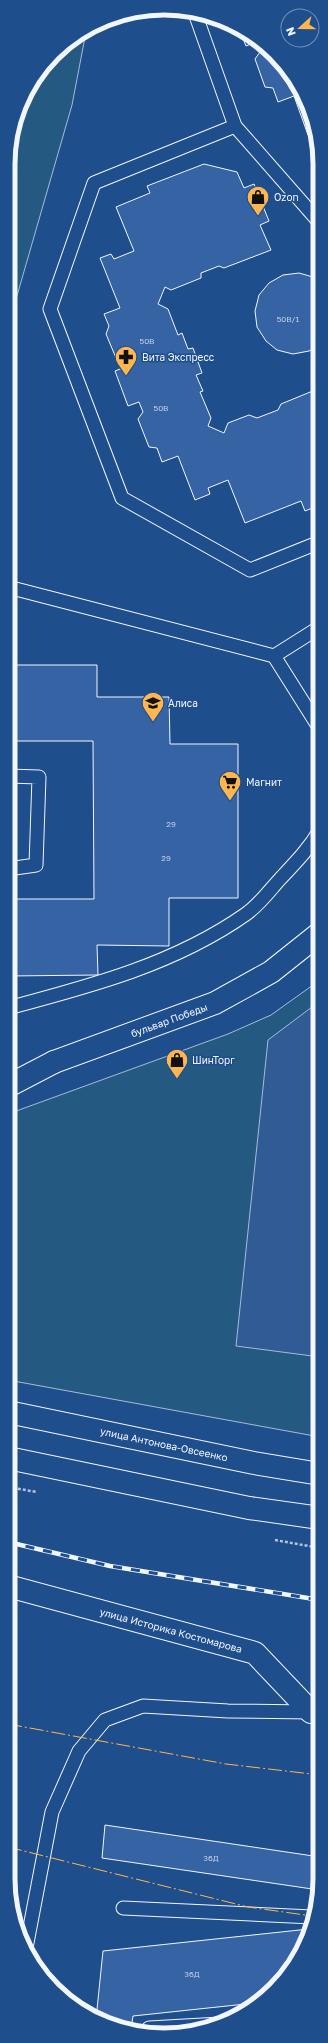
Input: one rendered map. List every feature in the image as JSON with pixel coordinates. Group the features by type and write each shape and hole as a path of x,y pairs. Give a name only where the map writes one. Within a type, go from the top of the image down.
{"main road":[{"name":"бульвар Победы","path":"15,1082 54,1062 215,1003 271,972 313,939"},
{"name":"улица Антонова-Овсеенко","path":"15,1413 254,1463 313,1473"},
{"path":"15,1459 249,1508 313,1517"},
{"name":"улица Историка Костомарова","path":"15,1588 255,1653 313,1710"}],"lane":[{"path":"197,19 235,126 313,215"},
{"path":"235,126 94,183 50,309 122,498 250,570 313,545"},
{"path":"15,589 274,656 313,717"},
{"path":"274,656 313,631"},
{"path":"15,776 39,777 36,865 15,868"},
{"path":"15,1006 94,985 133,972 189,948 248,913 308,850 313,842"},
{"path":"28,1940 52,1812 79,1751 105,1720 143,1706 228,1711 313,1712"},
{"path":"123,1908 308,1917"},
{"path":"152,2028 189,2026"}],"shaded area":[{"path":"85,38 72,105 15,303 15,154 20,125 30,98 40,81 66,52"},
{"path":"313,985 313,1436 15,1381 15,1111 228,1034 271,1015"},
{"path":"313,1006 313,1356 236,1346 268,1040"}],"building":[{"path":"243,38 252,44 246,46"},
{"path":"259,49 276,66 288,81 302,107 310,134 308,135 294,96 278,102 273,88 265,87 255,59 260,52"},
{"path":"204,164 237,172 244,188 254,184 269,221 260,225 271,250 224,268 219,266 201,273 201,278 171,290 165,287 158,304 168,309 178,335 182,333 188,349 193,348 202,373 196,375 203,391 200,392 211,418 208,426 224,433 228,423 249,415 257,418 278,410 281,404 313,391 313,508 305,511 301,501 245,523 228,480 208,488 210,494 195,500 178,456 162,462 157,448 149,447 138,419 143,412 139,402 128,406 115,371 125,367 122,361 116,358 106,334 109,326 104,314 120,308 100,258 111,254 114,259 134,251 116,207 150,193 147,186"},
{"path":"299,273 313,277 313,349 309,351 293,354 277,350 266,341 257,327 255,311 259,295 269,283 283,275"},
{"path":"15,665 97,665 97,697 169,697 170,744 238,744 238,898 169,898 169,946 97,945 98,975 15,976 15,899 94,899 93,741 15,741"},
{"path":"105,1825 313,1856 313,1889 102,1858"},
{"path":"304,1930 298,1945 282,1970 262,1991 245,2004 133,2016 132,2024 97,2012 103,1951"}],"railway":[{"path":"15,1544 110,1566 313,1599"}],"power":[{"path":"15,1725 226,1764 313,1774"},
{"path":"15,1849 248,1907 308,1916"}],"place":[{"name":"Ozon","path":"258,216"},
{"name":"Вита Экспресс","path":"126,376"},
{"name":"Алиса","path":"153,722"},
{"name":"Магнит","path":"230,802"},
{"name":"ШинТорг","path":"177,1080"}]}
